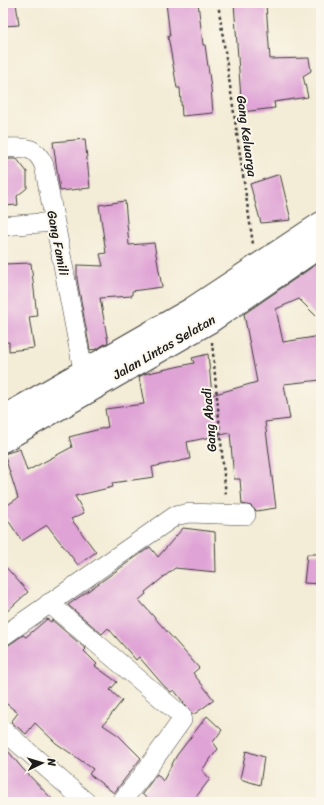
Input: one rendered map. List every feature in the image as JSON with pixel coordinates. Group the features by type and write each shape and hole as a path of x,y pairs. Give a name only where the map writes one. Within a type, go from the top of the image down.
{"highway":[{"name":"Jalan Lintas Selatan","path":"3,441 210,322 267,268 321,223"},
{"name":"Jalan Lintas Selatan","path":"3,417 191,309 267,268 321,246"}],"street":[{"name":"Gang Famili","path":"3,148 28,147 39,154 44,165 83,370"},
{"path":"3,226 54,222"},
{"path":"3,636 174,516 189,513 237,516"},
{"path":"49,603 182,716 182,720 142,776 120,802"},
{"path":"3,730 86,802"}],"path":[{"name":"Gang Keluarga","path":"218,3 267,268"},
{"name":"Gang Abadi","path":"210,322 237,516"}],"building":[{"path":"3,3 16,3 19,25 3,26"},
{"path":"166,3 198,3 203,45 205,45 211,88 213,113 182,116 180,88 177,88 168,36 170,36"},
{"path":"234,3 266,4 270,59 309,58 311,71 303,76 308,97 274,102 275,108 242,112"},
{"path":"85,139 90,188 60,191 53,142"},
{"path":"3,159 17,159 27,172 27,188 17,196 18,205 3,206"},
{"path":"280,174 291,220 261,223 250,184"},
{"path":"125,201 129,245 154,243 162,287 132,291 132,296 100,298 108,342 97,349 90,350 77,279 77,265 103,266 100,254 106,253 99,205"},
{"path":"321,261 321,321 299,299 276,309 283,342 321,336 321,380 284,384 290,419 265,422 276,508 256,511 251,506 242,504 240,479 234,479 230,433 187,442 190,459 152,467 154,477 112,483 113,487 75,496 84,513 71,519 96,552 78,565 47,525 22,541 3,513 3,508 18,498 4,454 20,449 27,471 72,447 69,437 108,427 105,409 144,404 139,377 144,374 194,363 192,358 208,354 212,395 257,382 244,314"},
{"path":"31,263 37,316 29,317 34,348 9,351 9,342 3,342 3,264"},
{"path":"183,528 215,532 216,572 175,568 145,592 146,594 139,600 199,668 193,673 214,700 193,715 174,690 171,692 164,686 139,657 136,660 108,628 102,634 68,605 150,547 158,557"},
{"path":"307,554 321,554 321,584 304,583"},
{"path":"3,564 28,592 3,615"},
{"path":"47,619 51,622 52,620 86,649 84,651 97,664 95,666 117,682 110,690 122,701 103,725 118,735 141,758 114,793 89,774 93,769 56,743 35,723 26,734 11,722 18,713 3,701 3,647 9,645 23,635 26,637"},
{"path":"207,716 222,730 213,742 218,749 202,770 210,779 192,802 151,802 142,794 157,774 163,781 177,755"},
{"path":"3,745 22,768 55,802 8,802 3,797"},
{"path":"246,751 264,757 260,785 240,779"}]}
